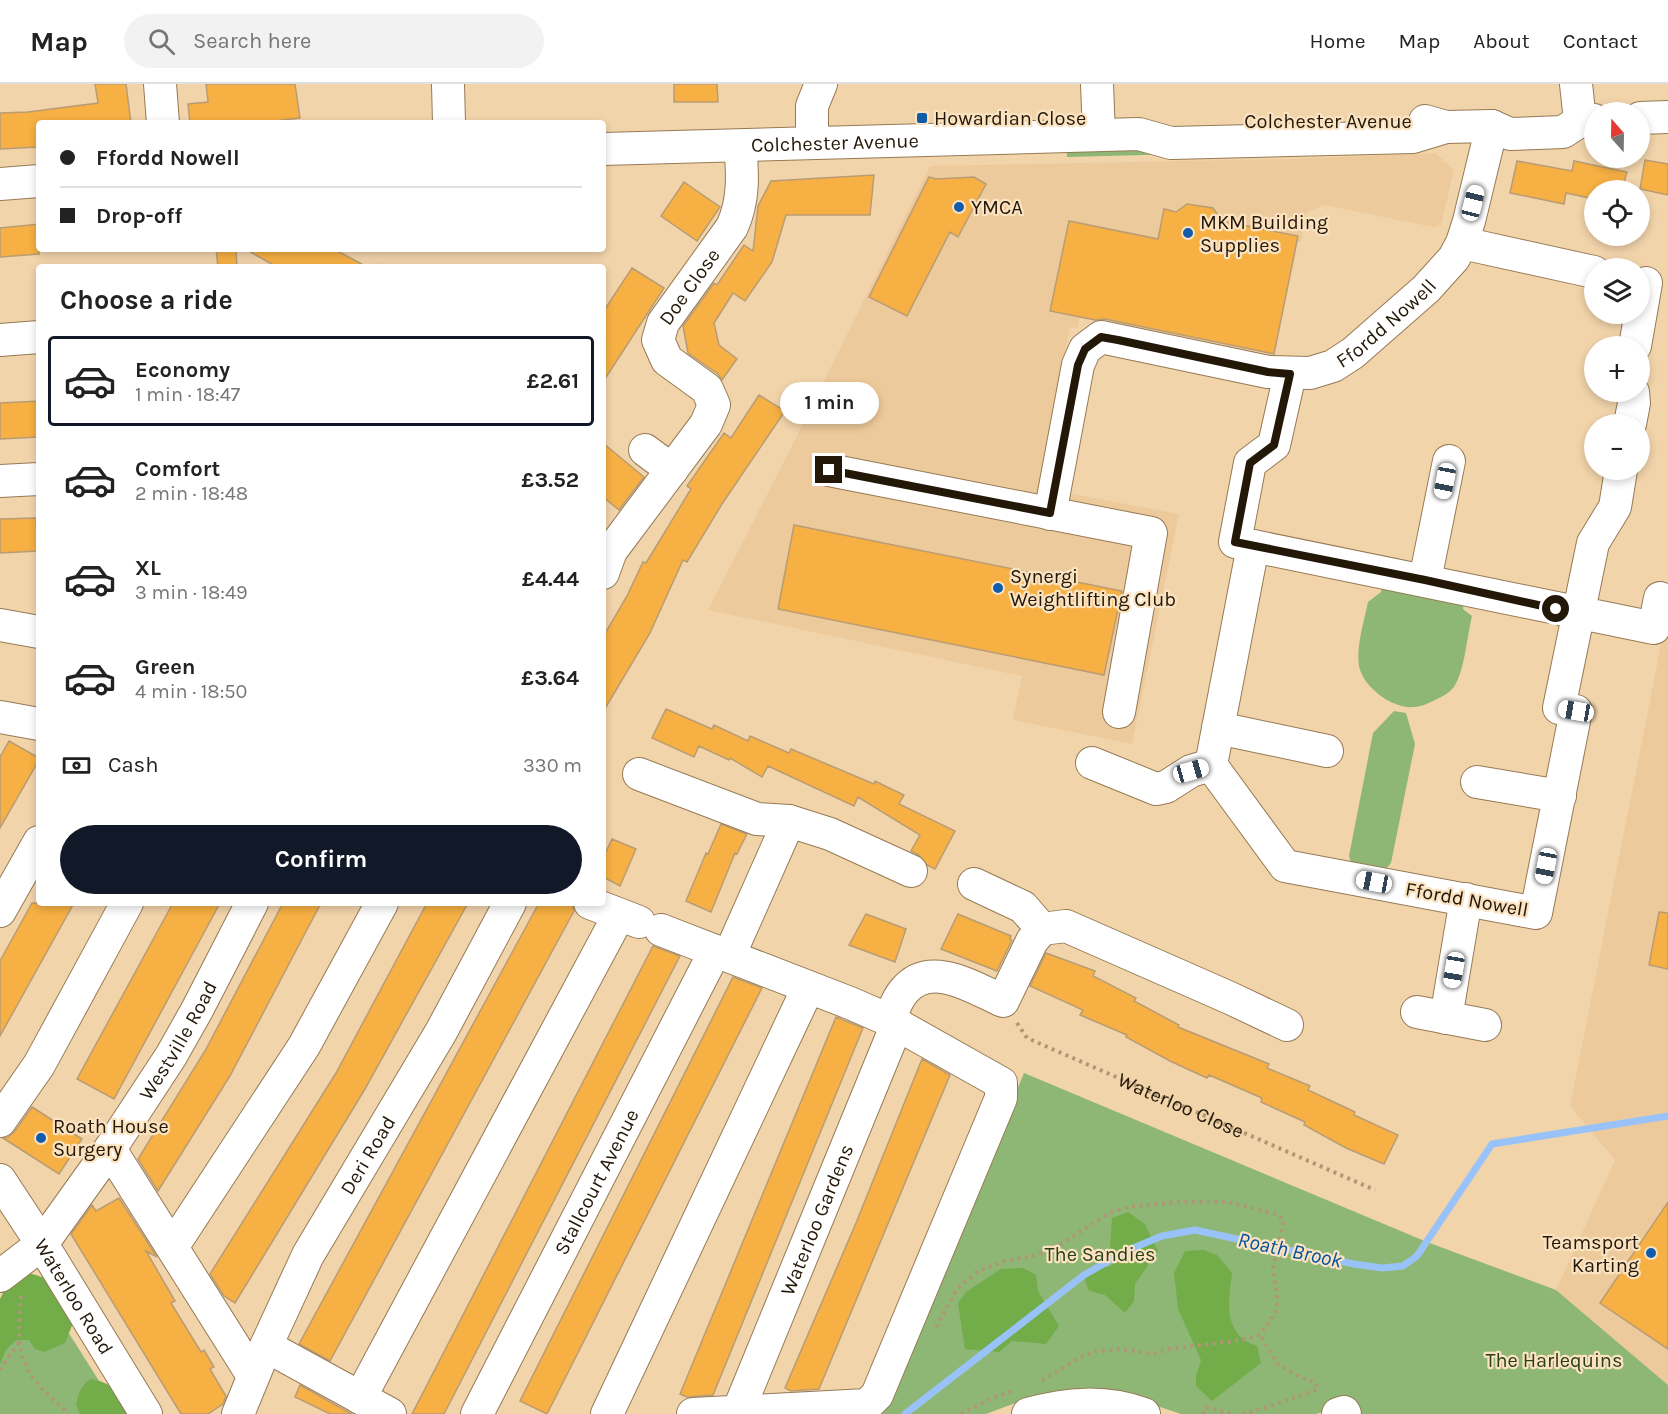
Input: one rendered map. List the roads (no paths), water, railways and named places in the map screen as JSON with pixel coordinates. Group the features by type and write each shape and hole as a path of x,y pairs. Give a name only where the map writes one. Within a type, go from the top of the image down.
{"street":[{"path":"160,84 164,120"},
{"path":"448,84 450,120"},
{"path":"812,144 812,106 821,84"},
{"path":"1098,84 1099,135"},
{"path":"1576,84 1584,110"},
{"name":"Colchester Avenue","path":"606,149 1139,134 1171,143 1413,137 1446,127 1492,126 1508,114 1561,110 1584,119"},
{"path":"1650,118 1668,117"},
{"name":"Ffordd Nowell","path":"1050,513 1078,365 1085,349 1101,337 1268,372 1310,373 1333,366 1353,353 1426,289 1454,258 1462,243 1492,126"},
{"name":"Doe Close","path":"606,565 611,551 706,424 714,405 707,388 667,360 658,340 663,323 732,226 739,212 742,196 740,146"},
{"path":"0,183 36,180"},
{"path":"1462,243 1584,270"},
{"path":"1638,336 1651,283"},
{"path":"0,340 36,337"},
{"path":"1290,374 1274,445 1250,463 1235,542 1654,628 1660,597"},
{"path":"645,450 672,470"},
{"path":"1425,580 1449,461"},
{"path":"829,470 1151,533 1119,712"},
{"path":"0,481 36,479"},
{"name":"Ffordd Nowell","path":"1211,765 1285,866 1536,913 1576,711 1559,708 1593,543 1615,507 1620,480"},
{"path":"1092,763 1156,789 1166,787 1191,771 1211,765 1253,546"},
{"path":"0,625 36,631"},
{"path":"0,717 36,723"},
{"path":"1218,728 1327,751"},
{"path":"639,774 757,819 789,821 830,834 910,871"},
{"path":"1477,782 1560,796"},
{"name":"Stallcourt Avenue","path":"477,1414 722,954 789,821"},
{"path":"0,911 36,847"},
{"path":"974,884 1023,907 1042,929"},
{"path":"1466,899 1431,1015 1485,1025"},
{"path":"0,1121 39,1065 125,906"},
{"name":"Westville Road","path":"10,1286 110,1149 171,1056 250,906"},
{"path":"173,1246 304,1046 380,906"},
{"name":"Deri Road","path":"238,1414 308,1255 441,1032 508,906"},
{"path":"598,906 893,1022 1001,1083 1001,1098 877,1395 867,1404 693,1414"},
{"path":"360,1398 620,915"},
{"path":"893,1022 905,990 914,982 927,977 939,976 958,981 1003,1001 1032,941 1042,929 1066,926 1287,1025"},
{"path":"607,1414 808,988"},
{"name":"Waterloo Gardens","path":"737,1413 893,1022"},
{"path":"110,1149 254,1376"},
{"name":"Waterloo Road","path":"0,1180 146,1414"},
{"path":"266,1346 390,1414"},
{"path":"1026,1401 1113,1405 1144,1414"},
{"path":"1338,1414 1344,1412 1345,1414"}],"waterway":[{"name":"Roath Brook","path":"905,1414 1084,1275 1126,1251 1162,1236 1195,1230 1354,1264 1382,1268 1403,1266 1417,1256 1492,1144 1668,1116"}],"place":[{"name":"Howardian Close","path":"922,118"},
{"name":"YMCA","path":"959,207"},
{"name":"MKM Building Supplies","path":"1188,233"},
{"name":"Synergi Weightlifting Club","path":"998,588"},
{"name":"Roath House Surgery","path":"41,1138"},
{"name":"Teamsport Karting","path":"1651,1253"}],"park label":[{"name":"The Sandies","path":"1100,1254"},
{"name":"The Harlequins","path":"1554,1360"}]}
